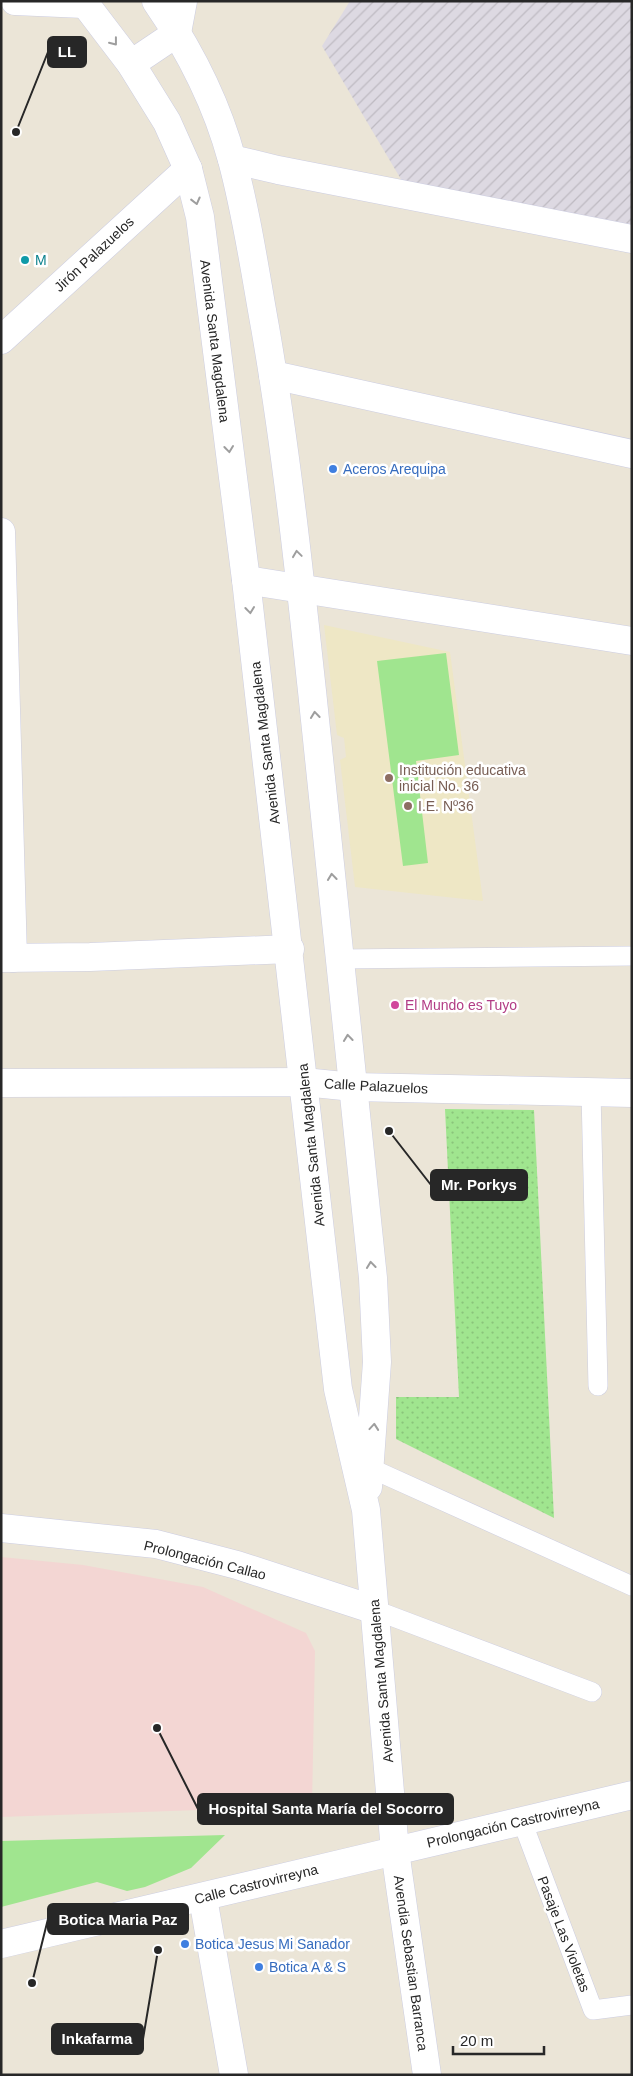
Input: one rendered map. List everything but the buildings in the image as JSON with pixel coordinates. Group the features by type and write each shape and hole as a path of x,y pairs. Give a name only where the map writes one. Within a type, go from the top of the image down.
{"main road":[{"path":"14,1 85,2"},
{"name":"Avenida Santa Magdalena","path":"156,1 177,33 217,115 232,159 248,234 273,375 302,590 373,1278 376,1352 374,1419 366,1510"},
{"path":"131,64 177,33 183,1"},
{"name":"Avenida Santa Magdalena","path":"85,2 131,64 167,122 188,169 200,217 290,949 338,1389 366,1510 395,1852"},
{"path":"232,159 278,170 632,239"},
{"name":"Jirón Palazuelos","path":"1,340 188,169"},
{"path":"273,375 632,454"},
{"path":"1,532 7,958 290,949"},
{"path":"246,580 632,641"},
{"name":"Calle Palazuelos","path":"1,1083 304,1082 352,1087 632,1094"},
{"name":"Prolongación Callao","path":"1,1528 156,1544 237,1565 375,1610"},
{"name":"Prolongación Castrovirreyna","path":"395,1852 632,1795"},
{"name":"Calle Castrovirreyna","path":"1,1944 395,1852"},
{"name":"Avendia Sebastian Barranca","path":"395,1852 427,2075"},
{"path":"203,1898 234,2075"}],"lane":[{"path":"340,959 632,956"},
{"path":"591,1093 598,1386"},
{"path":"370,1468 632,1586"},
{"path":"375,1610 592,1692"},
{"name":"Pasaje Las Violetas","path":"522,1821 593,2010 632,2005"}],"shaded area":[{"path":"350,1 632,1 632,228 402,181 322,46"},
{"name":"I.E. Nº36","path":"324,625 450,652 483,901 355,887 340,760 346,757 344,738 337,735"},
{"path":"1,1557 83,1565 203,1587 306,1633 315,1651 312,1806 1,1817"}],"green space":[{"path":"446,653 459,755 416,761 428,863 403,866 377,661"},
{"path":"445,1109 534,1110 554,1518 396,1439 396,1397 459,1397"},
{"path":"225,1835 191,1868 145,1887 127,1891 97,1882 1,1907 1,1841"}],"place":[{"name":"LL","path":"16,132"},
{"name":"M","path":"25,260"},
{"name":"Aceros Arequipa","path":"333,469"},
{"name":"Institución educativa inicial No. 36","path":"389,778"},
{"name":"I.E. Nº36","path":"408,806"},
{"name":"El Mundo es Tuyo","path":"395,1005"},
{"name":"Mr. Porkys","path":"389,1131"},
{"name":"Hospital Santa María del Socorro","path":"157,1728"},
{"name":"Botica Jesus Mi Sanador","path":"185,1944"},
{"name":"Inkafarma","path":"158,1950"},
{"name":"Botica A & S","path":"259,1967"},
{"name":"Botica Maria Paz","path":"32,1983"}]}
